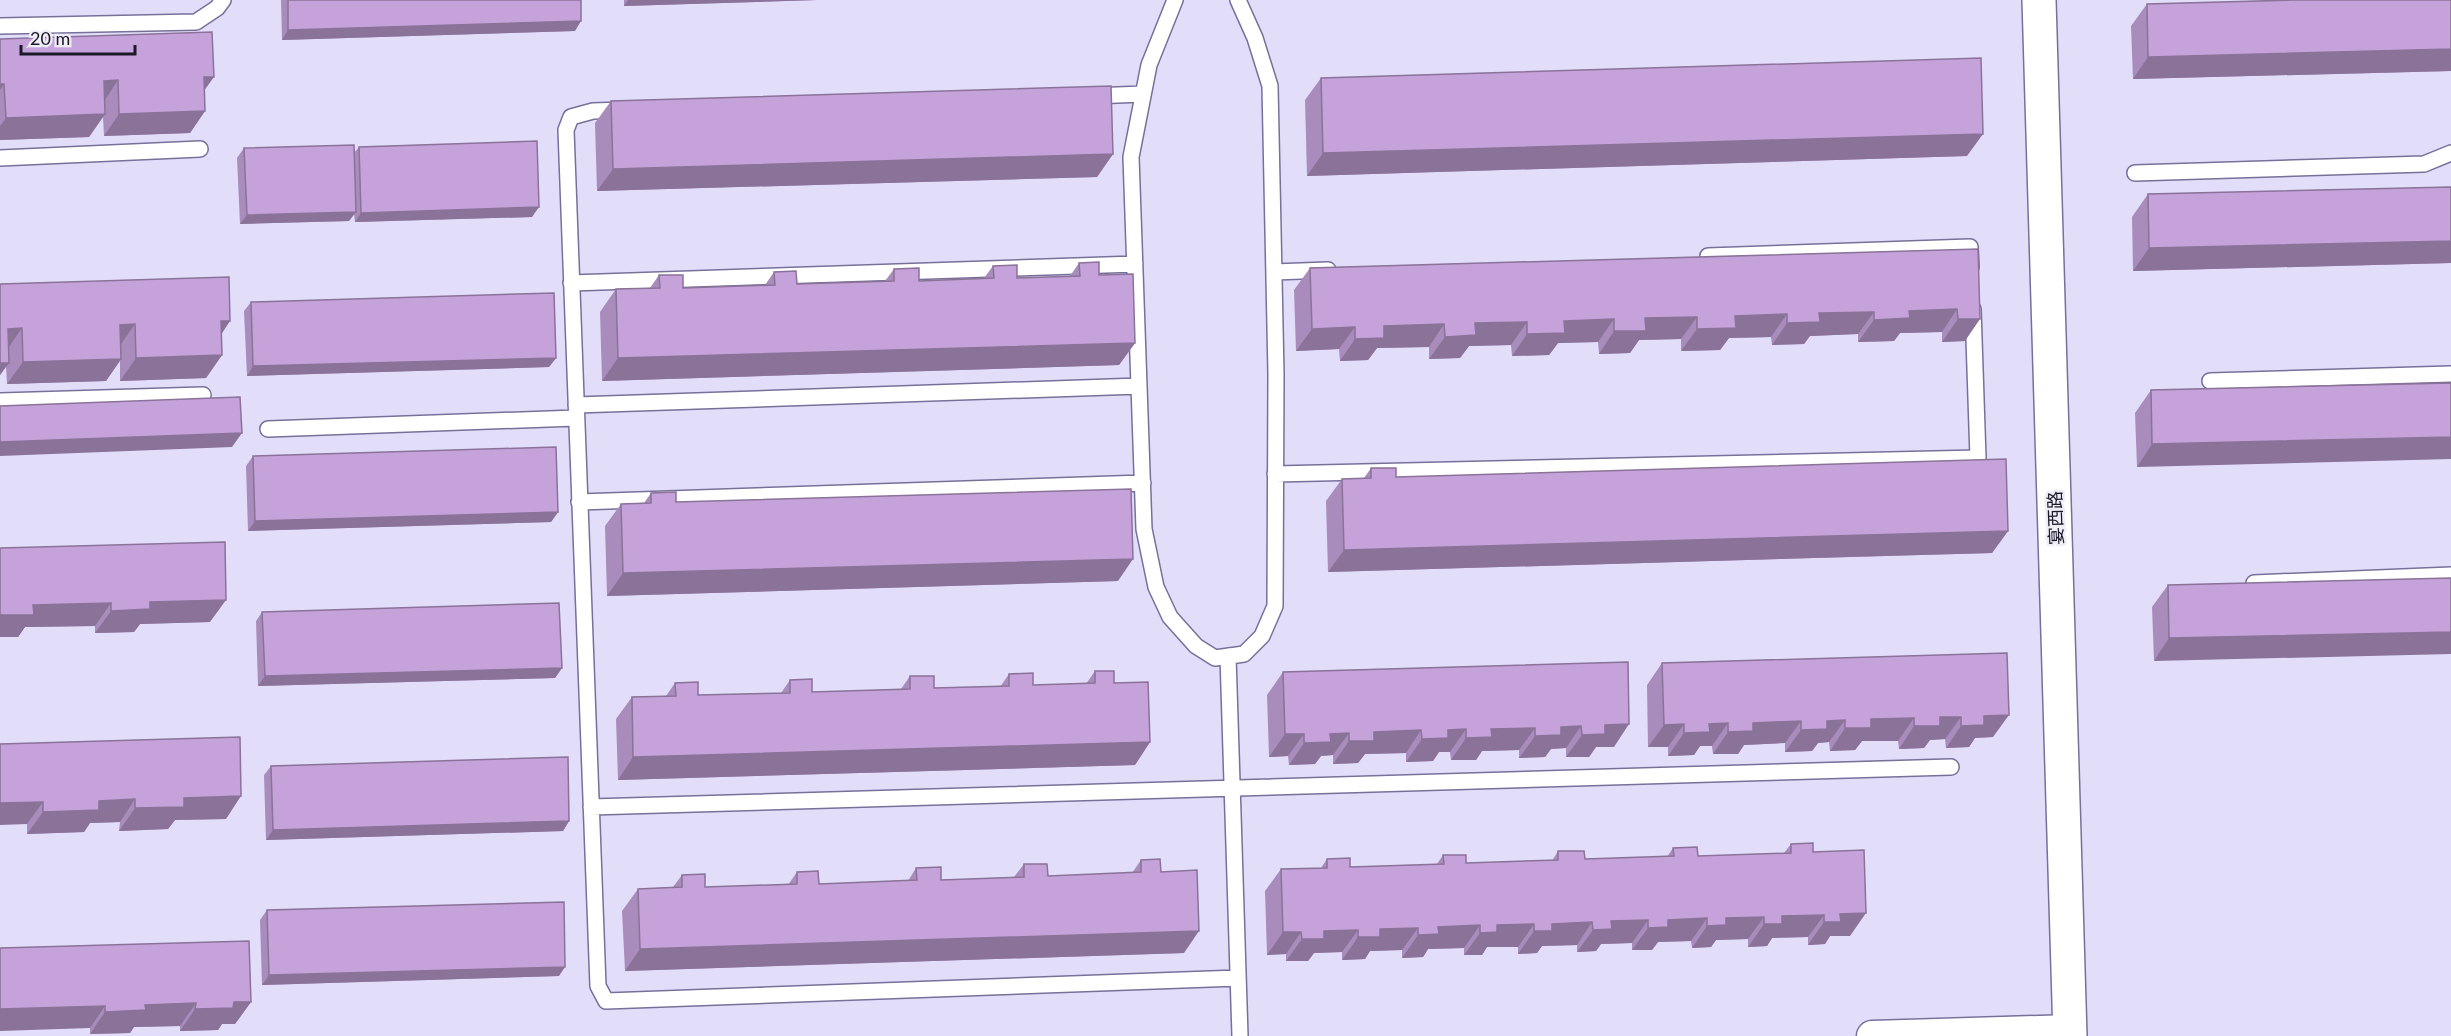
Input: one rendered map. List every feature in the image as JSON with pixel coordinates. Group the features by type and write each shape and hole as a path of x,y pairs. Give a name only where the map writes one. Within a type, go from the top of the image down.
{"street":[{"name":"宴西路","path":"2039,0 2070,1033"},
{"path":"1872,1036 2070,1033"}],"lane":[{"path":"0,26 196,22 217,8 223,0"},
{"path":"1174,0 1149,65 1131,157 1144,528 1156,587 1170,617 1196,646 1215,658 1244,654 1262,636 1275,606 1274,272 1270,86 1255,38 1238,0"},
{"path":"1071,96 1143,94"},
{"path":"641,110 593,111 571,117 566,130 598,986 606,1001 1238,978"},
{"path":"0,158 200,149"},
{"path":"2135,173 2424,164 2451,153"},
{"path":"1275,474 1978,458 1970,247 1687,257"},
{"path":"571,283 1135,264"},
{"path":"1274,272 1344,269"},
{"path":"2210,381 2451,374"},
{"path":"268,429 1139,386"},
{"path":"0,401 203,395"},
{"path":"579,502 1143,483"},
{"path":"2243,583 2451,575"},
{"path":"1228,656 1240,1036"},
{"path":"591,807 1951,767"}],"building":[{"path":"288,0 581,0 581,21 288,30"},
{"path":"2293,0 2451,0 2451,49 2148,57 2147,4"},
{"path":"212,32 214,77 204,77 205,111 119,114 118,80 104,81 105,114 6,118 4,84 0,84 0,39"},
{"path":"1981,58 1983,134 1323,153 1321,78"},
{"path":"1111,86 1113,154 613,169 611,101"},
{"path":"537,141 539,207 361,213 359,147"},
{"path":"354,145 356,212 247,215 244,148"},
{"path":"2451,187 2451,241 2149,248 2148,194"},
{"path":"1978,249 1980,319 1958,319 1957,309 1909,311 1910,318 1874,320 1874,312 1819,313 1820,322 1787,323 1787,314 1735,316 1736,328 1697,329 1697,317 1645,318 1646,331 1614,331 1614,319 1564,321 1565,333 1527,334 1527,322 1475,323 1476,335 1445,337 1444,324 1384,326 1384,338 1355,339 1355,327 1312,329 1310,268"},
{"path":"1099,262 1099,275 1133,274 1135,343 618,358 616,289 660,288 659,275 683,275 683,288 775,285 774,272 796,271 797,284 894,281 894,269 919,268 919,281 994,278 993,266 1017,265 1017,278 1080,276 1079,263"},
{"path":"229,277 230,321 221,321 222,355 136,358 135,324 120,325 121,359 23,362 22,328 8,329 9,363 0,363 0,284"},
{"path":"554,293 556,358 253,366 251,302"},
{"path":"2451,383 2451,437 2152,444 2151,390"},
{"path":"240,397 242,433 0,442 0,406"},
{"path":"556,447 558,512 255,521 253,456"},
{"path":"2006,459 2008,531 1344,550 1342,479 1371,478 1371,468 1396,468 1396,477"},
{"path":"1131,489 1133,559 623,573 621,504 651,503 651,493 676,492 676,502"},
{"path":"225,542 226,600 150,602 150,609 111,611 111,603 33,605 34,615 0,615 0,548"},
{"path":"2451,578 2451,632 2169,638 2168,585"},
{"path":"559,603 562,668 265,676 262,612"},
{"path":"2007,653 2009,715 1984,716 1984,725 1961,726 1961,717 1940,717 1940,726 1914,726 1914,718 1871,719 1871,728 1845,728 1845,720 1827,721 1827,729 1801,730 1801,721 1753,723 1753,731 1728,732 1728,723 1709,724 1710,732 1684,733 1684,724 1664,725 1662,663"},
{"path":"1628,662 1629,724 1605,725 1605,734 1582,735 1581,726 1561,727 1561,735 1535,736 1535,728 1491,729 1492,737 1466,738 1466,729 1448,730 1448,738 1422,739 1421,730 1374,732 1374,741 1349,741 1349,733 1330,734 1331,742 1304,743 1304,734 1285,734 1283,672"},
{"path":"1095,671 1114,671 1114,683 1148,682 1150,742 633,757 632,697 676,696 675,683 698,682 698,695 790,693 790,680 812,679 812,692 910,689 910,676 934,676 934,688 1009,686 1009,674 1033,673 1033,685 1095,683"},
{"path":"240,737 241,796 184,798 184,807 135,808 135,799 99,801 99,810 43,812 43,802 0,803 0,744"},
{"path":"568,757 569,821 273,830 271,766"},
{"path":"1813,843 1813,852 1864,850 1866,913 1840,914 1841,922 1824,922 1824,915 1782,916 1782,924 1764,924 1764,917 1726,918 1726,925 1707,926 1707,918 1668,920 1668,927 1648,928 1648,920 1611,921 1612,929 1593,930 1592,922 1552,924 1552,931 1534,931 1534,924 1497,925 1497,932 1480,933 1480,925 1438,927 1439,934 1418,935 1418,928 1380,929 1380,937 1358,937 1358,930 1324,931 1324,939 1302,939 1301,932 1283,932 1281,869 1327,868 1327,859 1350,858 1350,867 1444,864 1443,855 1466,855 1466,863 1558,860 1558,851 1584,851 1585,859 1674,856 1673,848 1697,847 1698,856 1791,853 1791,844"},
{"path":"1160,859 1161,872 1197,870 1199,931 640,949 638,889 682,887 682,875 705,874 705,887 797,884 797,872 818,871 819,884 917,880 916,868 941,867 941,880 1024,877 1024,864 1047,864 1048,876 1141,872 1141,860"},
{"path":"564,902 565,967 269,975 267,910"},
{"path":"249,941 251,1002 234,1002 233,1008 195,1009 196,1003 145,1005 146,1010 105,1012 105,1006 0,1009 0,948"}]}
